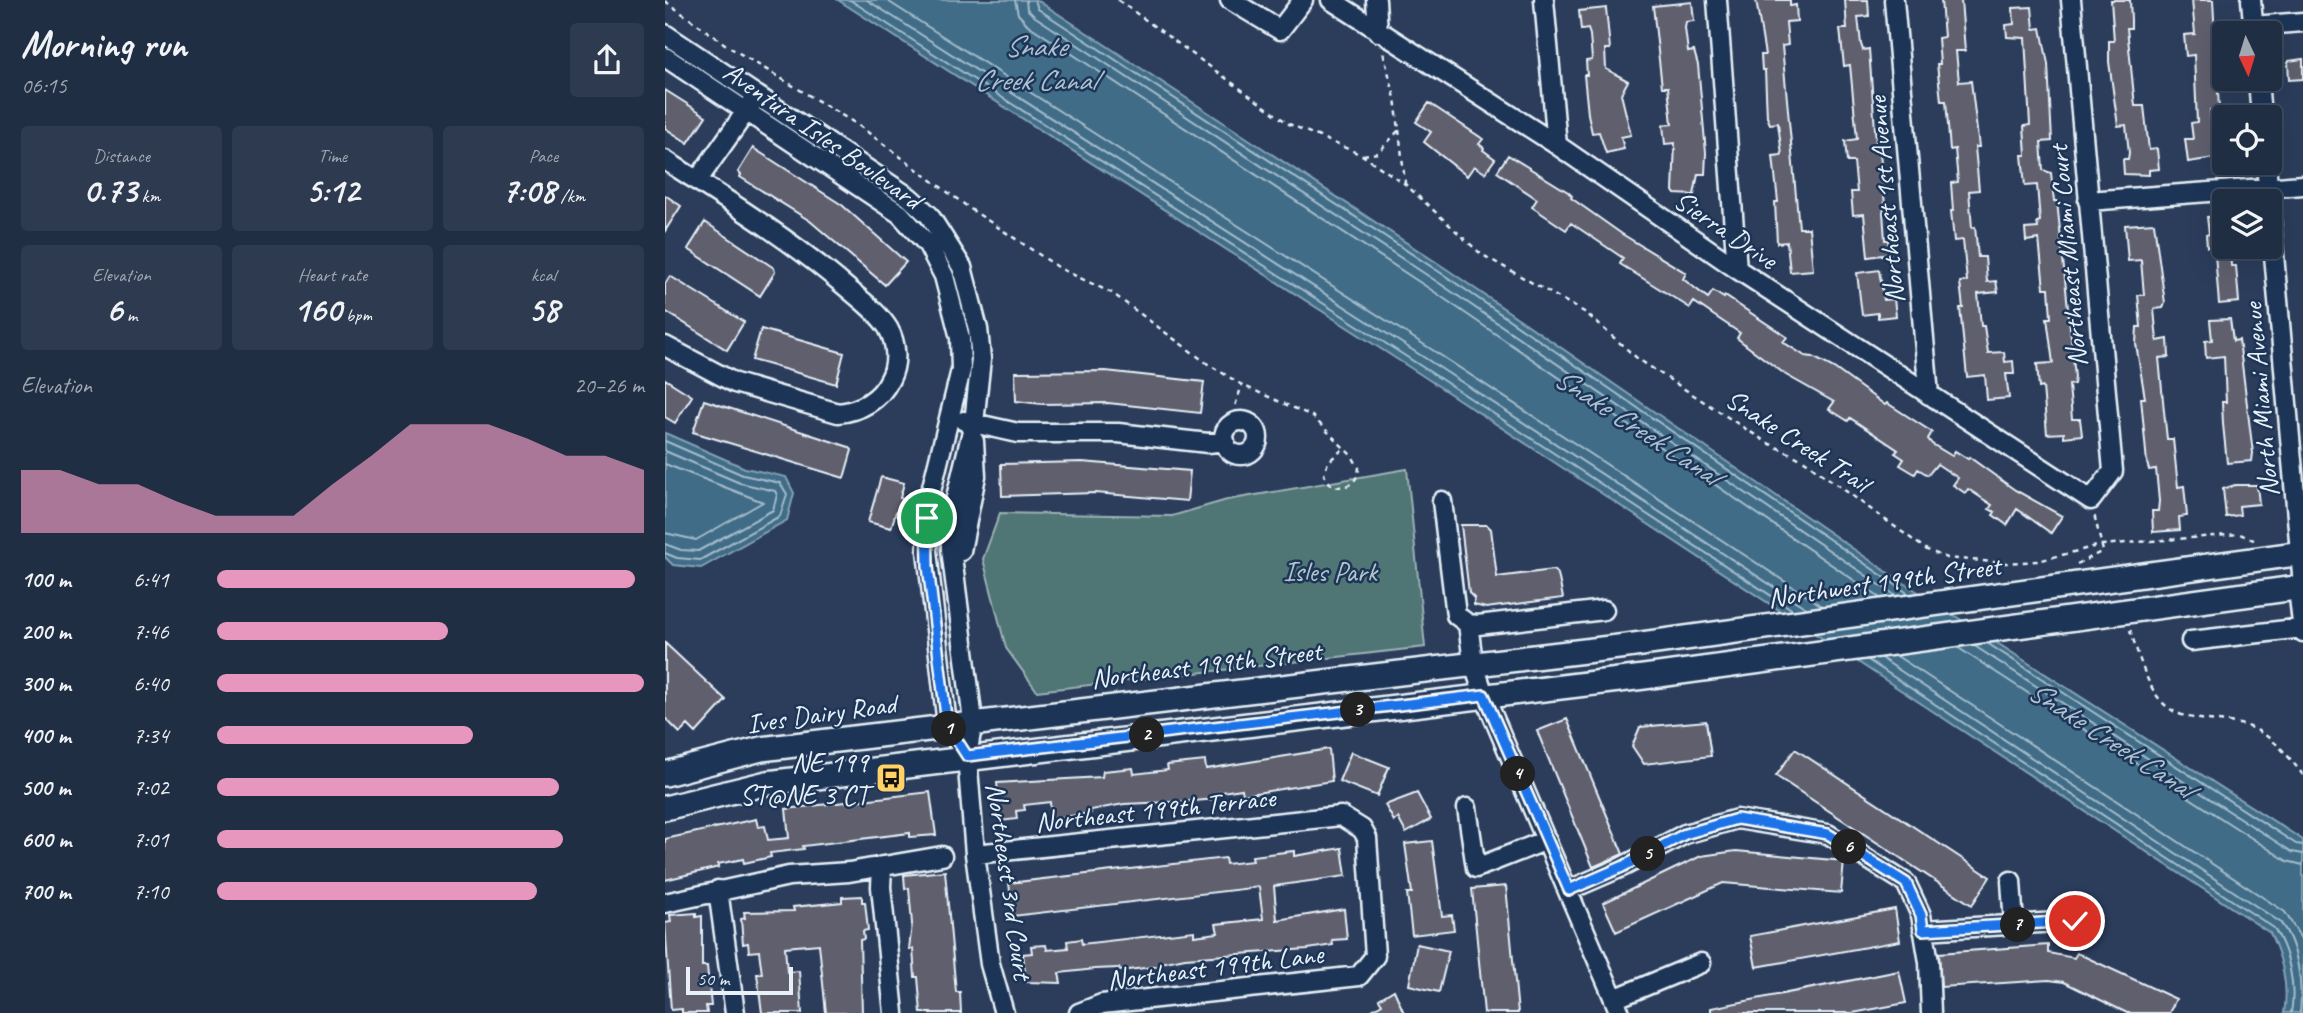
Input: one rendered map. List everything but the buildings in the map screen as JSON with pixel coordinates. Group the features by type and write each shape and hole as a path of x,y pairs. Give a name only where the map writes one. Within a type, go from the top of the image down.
{"main road":[{"name":"Northwest 199th Street","path":"1472,662 1783,625 2302,553"},
{"path":"665,808 767,783 967,756 1823,652 2301,587"},
{"name":"Northeast 199th Street","path":"947,725 1472,662"},
{"name":"Ives Dairy Road","path":"665,774 761,749 947,725"}],"street":[{"path":"1230,0 1276,29 1283,29 1303,0"},
{"name":"Sierra Drive","path":"1331,0 1557,145 1737,269 2091,500"},
{"path":"1376,0 1378,32"},
{"path":"1544,0 1557,145"},
{"path":"1717,0 1737,269"},
{"name":"Northeast 1st Avenue","path":"1893,0 1929,395"},
{"name":"Northeast Miami Court","path":"2071,0 2113,471 2091,500"},
{"path":"2251,0 2252,21"},
{"path":"2282,25 2303,22"},
{"name":"Aventura Isles Boulevard","path":"665,34 909,197 929,215 961,267 978,329 981,359 974,423 951,518 951,549 973,722 967,756"},
{"name":"Aventura Isles Boulevard","path":"665,57 900,214 928,245 944,276 960,338 961,370 927,518 928,566 947,725 967,756"},
{"path":"698,181 757,95"},
{"path":"665,160 814,260 874,313 887,327 895,345 895,365 889,382 874,400 854,411 838,413 734,383 665,346"},
{"path":"2282,190 2303,185"},
{"path":"2088,201 2212,196"},
{"name":"North Miami Avenue","path":"2275,259 2302,553 2303,630"},
{"path":"950,418 1018,433 1082,431 1208,443 1225,441"},
{"name":"Aventura Isles Boulevard","path":"958,590 963,530 976,476 974,423"},
{"path":"1442,501 1455,615 1468,624 1604,610"},
{"path":"927,518 943,515 951,518"},
{"path":"1468,624 1472,662 1484,695 1617,1006 1701,963"},
{"path":"2191,641 2303,630"},
{"name":"Northeast 3rd Court","path":"967,756 975,853 990,964 1005,1013"},
{"path":"1467,808 1476,868 1547,840"},
{"name":"Northeast 199th Terrace","path":"975,853 1341,816 1362,829 1367,838 1375,956 1359,976"},
{"path":"1569,890 1622,867 1685,834 1737,819 1828,834 1906,883 1921,915 1929,962 1931,1013"},
{"path":"665,903 789,876 882,866 942,856"},
{"path":"882,866 881,887 894,1013"},
{"path":"2011,881 2014,925"},
{"path":"718,890 735,1013"},
{"path":"1923,930 2075,921"},
{"name":"Northeast 199th Lane","path":"1079,1013 1102,1004 1359,976"}],"path":[{"name":"Snake Creek Trail","path":"1118,0 1289,124 1362,155 1405,184 1482,254 1585,313 1638,359 1756,437 1803,460 1927,550 1947,558 2006,563 2038,561 2101,545 2240,534 2267,543"},
{"path":"665,1 729,47 859,125 1008,234 1061,269 1112,293 1208,364 1242,384 1312,416 1357,463 1358,475 1347,487 1332,486 1324,474 1328,462 1343,449"},
{"path":"1378,32 1395,98 1405,184"},
{"path":"1362,155 1378,153 1399,131"},
{"path":"1236,415 1235,406 1242,384"},
{"path":"2074,566 2103,551 2091,500"},
{"path":"2128,624 2147,676 2163,704 2180,714 2252,728 2274,741 2303,775"}],"green space":[{"name":"Isles Park","path":"1407,469 1425,647 1037,691 1006,648 983,559 1000,513 1172,516 1227,500"}],"water":[{"name":"Snake Creek Canal","path":"838,0 1037,0 1448,270 1887,572 2303,840 2303,1013 2284,1013 2286,993 2283,972 2270,933 1420,374"},
{"path":"665,433 745,468 786,477 794,493 787,520 701,568 673,565 665,557"}],"place":[{"name":"NE 199 ST@NE 3 CT","path":"891,778"}],"route":[{"path":"927,518 928,566 947,725 967,756 1484,695 1569,890 1622,867 1685,834 1737,819 1795,826 1828,834 1906,883 1921,915 1923,930 2075,921"}]}
